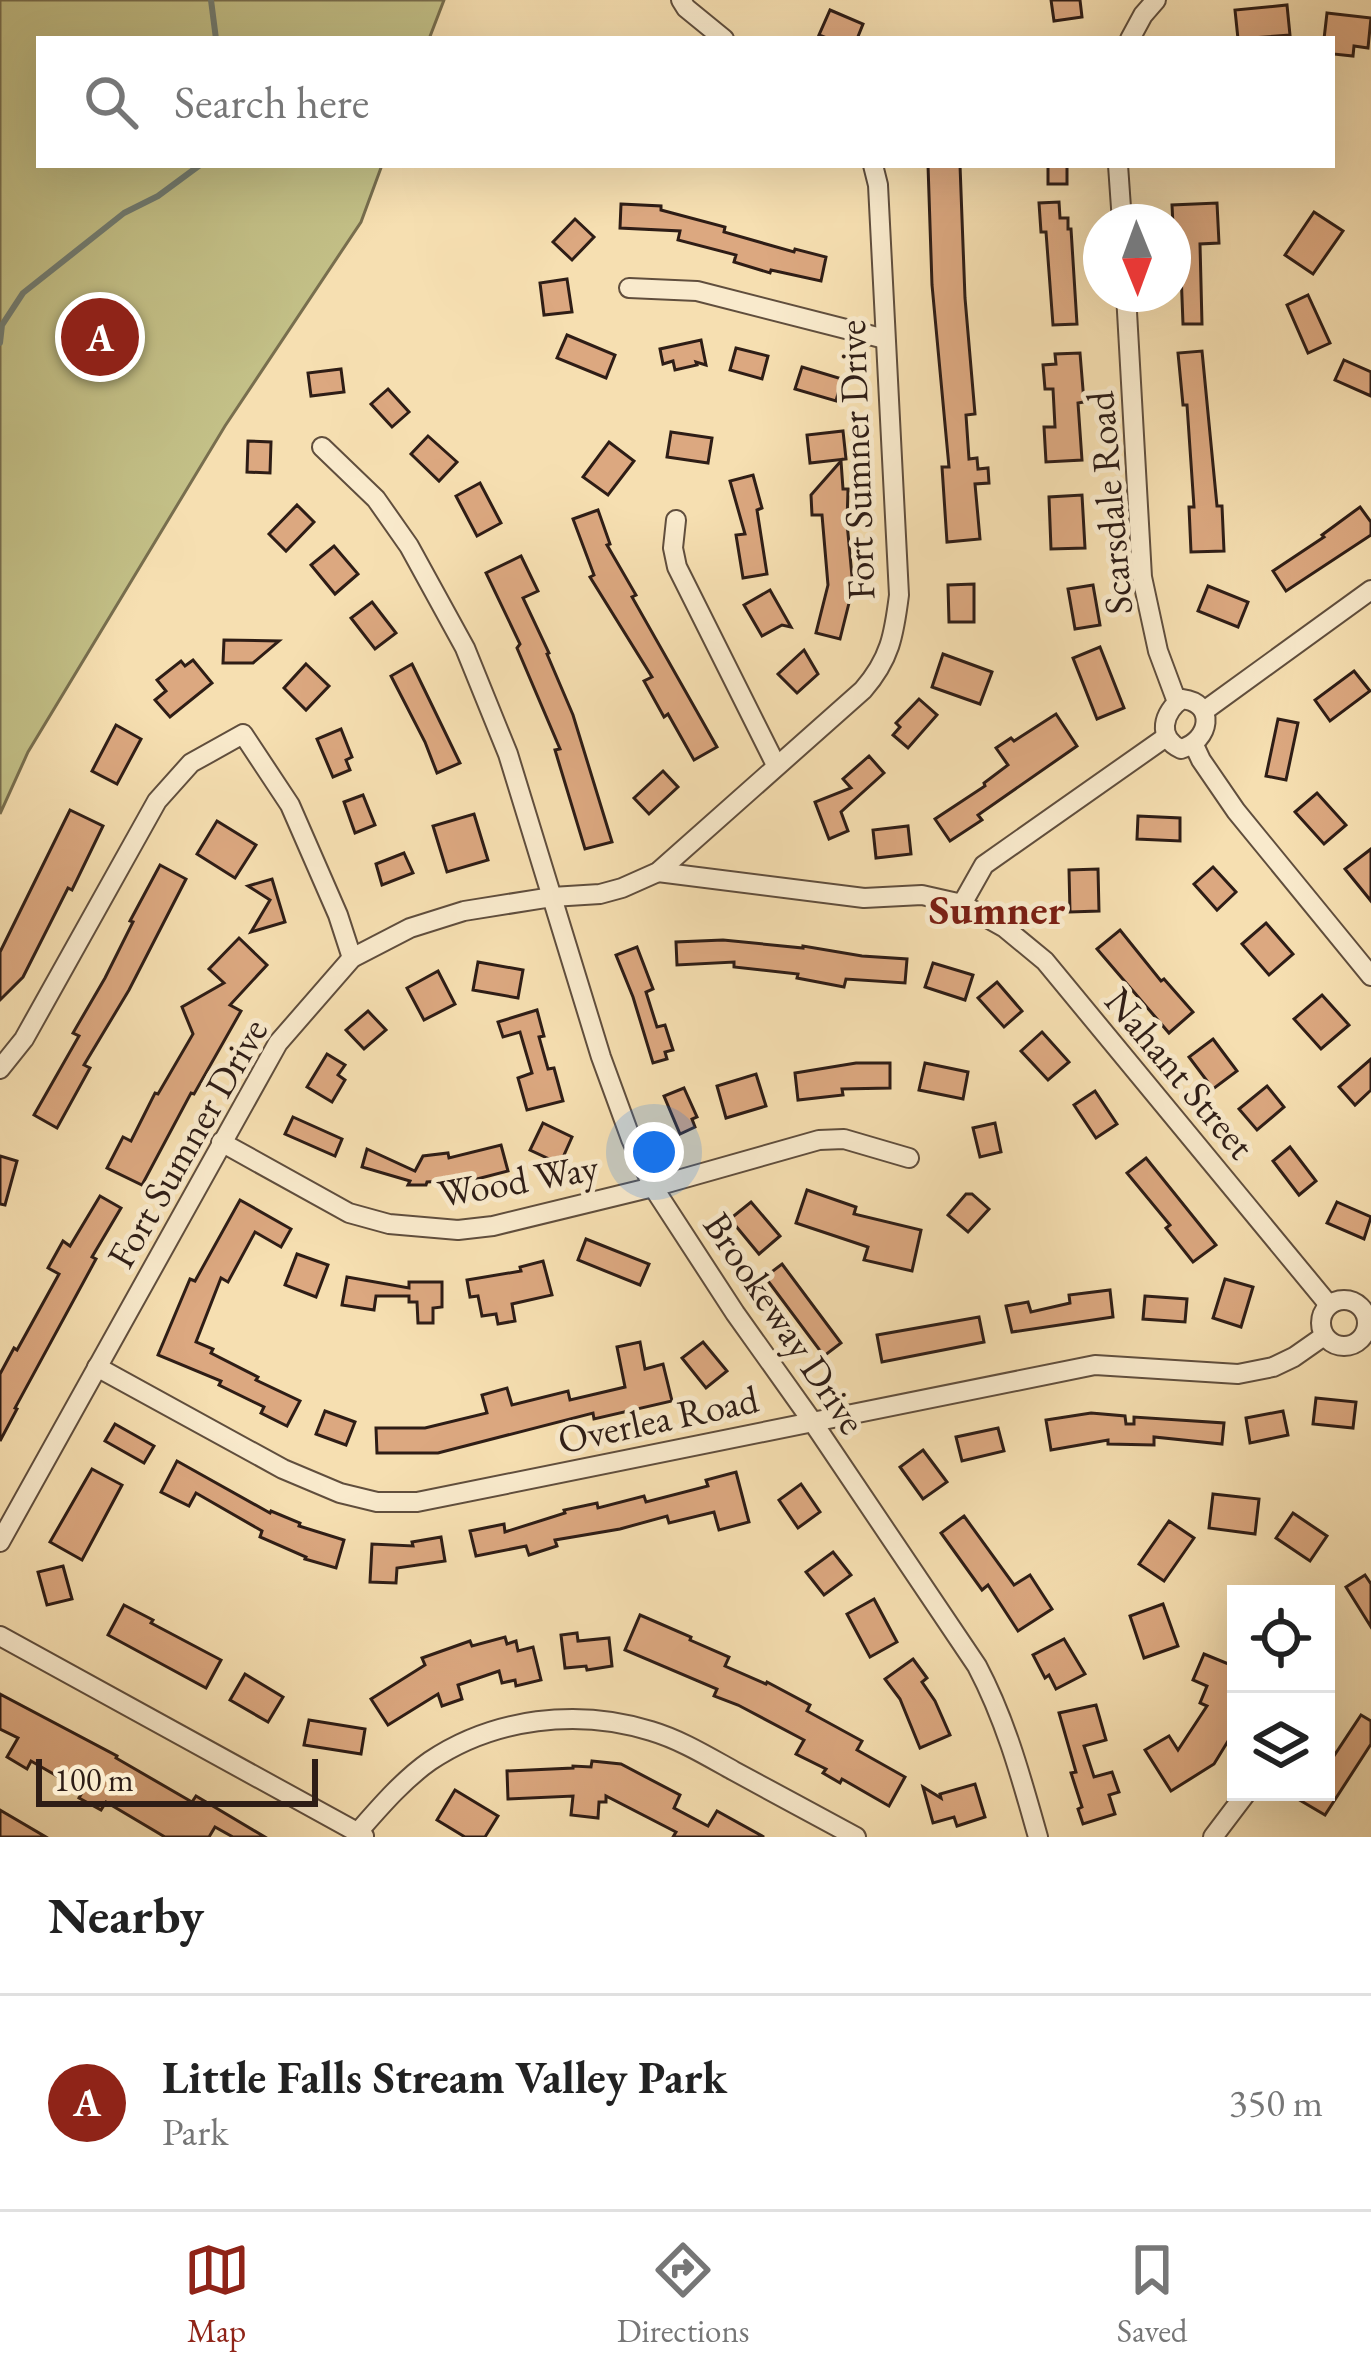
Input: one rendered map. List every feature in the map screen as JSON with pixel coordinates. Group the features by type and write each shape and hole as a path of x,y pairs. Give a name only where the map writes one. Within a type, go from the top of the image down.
{"street":[{"path":"681,0 720,36"},
{"path":"1132,36 1156,0"},
{"name":"Fort Sumner Drive","path":"0,1541 278,1043 352,958 410,928 464,910 600,894 658,872 879,671 894,637 898,595 874,168"},
{"path":"1118,168 1121,204"},
{"path":"629,288 697,291 884,340"},
{"name":"Scarsdale Road","path":"1127,312 1142,577 1158,651 1177,702"},
{"name":"Brookeway Drive","path":"322,447 376,499 409,546 465,648 508,754 608,1078 652,1187 977,1666 1010,1738 1038,1837"},
{"path":"676,520 677,567 776,765"},
{"path":"1204,711 1371,590"},
{"path":"1195,701 1204,711 1204,730 1194,745 1180,749 1171,744 1166,737 1166,717 1177,702 1195,701"},
{"path":"0,1069 24,1039 157,801 191,763 243,734 290,805 352,958"},
{"path":"658,872 864,898 922,896 962,904 984,866 1166,737"},
{"path":"1194,745 1236,811 1371,976"},
{"name":"Nahant Street","path":"962,904 1006,928 1046,962 1328,1305"},
{"name":"Wood Way","path":"221,1142 349,1213 389,1224 458,1231 652,1187 819,1140 844,1139 909,1158"},
{"path":"1366,1302 1366,1346 1341,1346 1324,1336 1320,1323 1328,1305 1366,1302"},
{"name":"Overlea Road","path":"97,1366 283,1469 377,1502 417,1502 1095,1365 1238,1374 1274,1366 1324,1336"},
{"path":"0,1636 362,1835 386,1801 428,1763 458,1745 521,1723 555,1719 605,1720 652,1731 856,1837"},
{"path":"1213,1837 1239,1801"}],"shaded area":[{"path":"0,0 444,0 430,36 36,36 36,168 381,168 361,222 225,426 28,752 0,814"}],"building":[{"path":"1051,0 1080,0 1082,17 1054,21"},
{"path":"1287,5 1290,35 1238,36 1235,10"},
{"path":"830,10 863,24 858,36 819,35"},
{"path":"1327,13 1371,18 1368,48 1354,46 1353,56 1335,54 1335,36 1324,36"},
{"path":"928,168 960,168 975,414 966,415 969,459 977,458 978,469 988,468 989,483 975,484 980,539 947,542 942,467 949,467 932,285"},
{"path":"1048,168 1067,168 1067,184 1048,184"},
{"path":"1059,202 1060,218 1068,218 1071,229 1077,324 1053,325 1046,232 1041,232 1039,203"},
{"path":"1217,203 1219,243 1200,244 1202,324 1183,324 1183,312 1191,312 1191,204"},
{"path":"621,204 661,206 661,210 725,227 724,232 826,257 821,281 734,262 736,255 678,240 680,231 620,228"},
{"path":"1314,212 1343,231 1313,274 1285,255"},
{"path":"575,219 594,237 572,260 553,242"},
{"path":"567,279 572,312 544,315 540,283"},
{"path":"1308,295 1330,343 1308,353 1287,305"},
{"path":"567,335 615,355 606,378 557,358"},
{"path":"701,340 706,365 696,362 675,370 673,361 663,364 660,349"},
{"path":"736,348 768,356 762,379 730,370"},
{"path":"1202,351 1224,551 1191,552 1189,507 1194,507 1178,353"},
{"path":"1080,353 1082,460 1046,462 1044,427 1055,427 1053,389 1045,389 1043,365 1056,364 1055,354"},
{"path":"1344,360 1371,372 1371,396 1335,380"},
{"path":"802,367 842,379 836,401 795,389"},
{"path":"341,369 344,392 311,396 308,373"},
{"path":"388,389 409,412 392,427 371,404"},
{"path":"843,431 846,459 810,463 807,435"},
{"path":"671,432 712,438 708,463 667,457"},
{"path":"428,436 457,462 439,481 411,454"},
{"path":"248,441 271,442 270,473 247,472"},
{"path":"609,442 634,461 608,495 583,477"},
{"path":"841,461 843,489 848,489 853,587 840,639 816,633 828,585 822,515 812,515 811,495"},
{"path":"753,475 762,508 757,510 767,574 743,578 736,535 745,534 730,481"},
{"path":"480,483 501,523 477,536 456,496"},
{"path":"1082,495 1085,548 1051,549 1049,497"},
{"path":"297,505 314,522 286,551 269,534"},
{"path":"1360,507 1371,522 1371,535 1286,591 1273,571"},
{"path":"598,510 607,545 636,595 632,597 717,747 694,760 668,714 664,717 644,681 652,677 590,577 594,575 573,519"},
{"path":"334,546 358,574 335,594 311,565"},
{"path":"521,556 538,591 523,598 573,715 612,842 585,849 555,750 560,749 517,648 520,644 486,573"},
{"path":"974,584 974,622 949,622 948,585"},
{"path":"1093,585 1100,625 1075,629 1068,589"},
{"path":"1208,586 1248,602 1238,627 1198,611"},
{"path":"770,590 791,627 782,625 762,636 744,605"},
{"path":"372,602 396,633 375,649 351,618"},
{"path":"224,640 279,641 253,663 223,663"},
{"path":"1100,647 1124,708 1097,719 1073,658"},
{"path":"804,650 818,674 797,693 778,674"},
{"path":"943,654 992,672 980,704 932,687"},
{"path":"193,660 212,683 170,717 155,700 166,691 157,680 181,661 185,666"},
{"path":"306,664 329,686 306,710 284,688"},
{"path":"412,664 460,763 437,773 391,676"},
{"path":"1354,671 1370,691 1330,721 1315,700"},
{"path":"919,699 937,715 908,748 893,735 900,727 896,723"},
{"path":"1056,714 1077,746 978,815 982,820 950,841 935,819 1008,765 996,748"},
{"path":"1278,719 1298,723 1286,780 1266,776"},
{"path":"116,725 141,739 117,784 92,771"},
{"path":"341,729 352,757 346,760 350,770 333,777 317,739"},
{"path":"869,756 884,773 841,812 848,831 829,839 815,802 851,788 843,779"},
{"path":"663,771 678,787 649,814 634,798"},
{"path":"1317,793 1346,825 1324,844 1295,812"},
{"path":"363,795 375,825 355,833 344,802"},
{"path":"70,810 103,826 23,977 0,1000 0,952"},
{"path":"474,814 488,860 447,872 433,826"},
{"path":"1138,816 1180,818 1180,841 1137,839"},
{"path":"217,821 256,845 235,878 197,854"},
{"path":"908,826 911,854 876,858 873,830"},
{"path":"1371,849 1371,901 1345,869"},
{"path":"404,853 413,873 382,885 376,864"},
{"path":"160,865 186,879 84,1065 90,1068 57,1128 34,1115 79,1036 73,1033"},
{"path":"1213,867 1236,892 1217,910 1194,884"},
{"path":"1098,869 1099,911 1070,912 1069,870"},
{"path":"272,879 285,922 251,932 270,900 248,886"},
{"path":"1266,923 1293,954 1269,975 1242,944"},
{"path":"1120,930 1193,1012 1169,1033 1097,949"},
{"path":"239,938 267,965 230,1005 241,1011 142,1185 107,1168 123,1137 131,1141 193,1034 182,1007 224,983 209,969"},
{"path":"723,940 907,959 905,983 846,979 844,987 797,978 798,974 734,967 734,962 677,965 676,942"},
{"path":"637,947 653,989 646,992 657,1027 665,1025 673,1050 665,1052 667,1059 653,1063 616,955"},
{"path":"478,962 523,970 518,998 473,990"},
{"path":"933,963 973,975 965,1000 925,987"},
{"path":"438,971 455,1004 424,1020 407,988"},
{"path":"997,982 1022,1011 1004,1027 978,998"},
{"path":"1322,995 1349,1025 1321,1049 1294,1019"},
{"path":"537,1010 548,1069 554,1068 563,1101 527,1110 518,1078 532,1073 520,1032 503,1037 498,1022"},
{"path":"368,1011 386,1030 364,1049 346,1030"},
{"path":"1042,1032 1069,1062 1048,1080 1021,1051"},
{"path":"1213,1039 1237,1071 1213,1089 1189,1057"},
{"path":"327,1054 345,1065 338,1075 345,1080 332,1102 307,1087"},
{"path":"1371,1059 1371,1090 1355,1105 1339,1087"},
{"path":"890,1063 890,1088 842,1089 843,1095 798,1100 795,1073"},
{"path":"925,1063 968,1072 963,1099 919,1090"},
{"path":"756,1074 766,1106 726,1118 717,1086"},
{"path":"1267,1086 1284,1107 1257,1130 1239,1109"},
{"path":"684,1088 697,1117 692,1119 695,1127 680,1134 664,1096"},
{"path":"1095,1091 1117,1124 1096,1138 1074,1105"},
{"path":"293,1117 342,1139 335,1156 285,1134"},
{"path":"543,1123 572,1137 560,1164 530,1150"},
{"path":"995,1123 1001,1152 980,1157 973,1128"},
{"path":"501,1145 508,1171 477,1179 408,1185 410,1181 362,1167 367,1149 415,1171 423,1156 448,1153 449,1158"},
{"path":"1290,1147 1316,1181 1299,1195 1273,1161"},
{"path":"0,1156 17,1161 5,1205 0,1204"},
{"path":"1146,1158 1216,1245 1193,1262 1127,1173"},
{"path":"807,1190 856,1207 854,1214 921,1230 912,1271 864,1260 868,1247 796,1223"},
{"path":"966,1194 989,1209 968,1232 948,1215"},
{"path":"100,1196 121,1208 0,1441 0,1374 59,1274 48,1268 63,1241 70,1246"},
{"path":"240,1200 291,1229 281,1247 255,1232 228,1282 221,1278 196,1342 300,1401 287,1426 261,1413 264,1407 219,1385 221,1381 158,1355 190,1279 195,1281"},
{"path":"751,1202 780,1236 759,1254 730,1219"},
{"path":"1337,1202 1371,1217 1364,1239 1327,1223"},
{"path":"586,1239 649,1264 640,1285 578,1260"},
{"path":"297,1254 328,1265 316,1297 285,1285"},
{"path":"543,1261 552,1295 512,1304 515,1321 498,1324 496,1314 482,1316 478,1296 470,1297 467,1280 521,1271 520,1267"},
{"path":"782,1264 841,1343 824,1356 765,1277"},
{"path":"347,1277 409,1288 409,1282 442,1282 442,1307 433,1308 433,1323 418,1323 417,1302 409,1302 409,1296 376,1296 374,1310 342,1305"},
{"path":"1225,1279 1253,1287 1241,1327 1213,1318"},
{"path":"1110,1290 1113,1317 1012,1332 1006,1306 1028,1302 1031,1312 1070,1303 1069,1295"},
{"path":"1145,1296 1187,1299 1185,1322 1143,1319"},
{"path":"979,1317 984,1342 882,1362 877,1335"},
{"path":"640,1342 645,1369 663,1364 672,1401 594,1419 593,1413 438,1453 377,1453 376,1428 425,1428 487,1413 482,1395 507,1388 512,1405 568,1391 570,1400 625,1387 617,1347"},
{"path":"703,1342 727,1371 706,1388 682,1358"},
{"path":"1316,1398 1356,1402 1353,1428 1313,1424"},
{"path":"325,1411 355,1422 346,1445 316,1434"},
{"path":"1283,1411 1288,1435 1250,1443 1246,1418"},
{"path":"1091,1413 1125,1416 1126,1424 1134,1424 1134,1417 1224,1423 1222,1444 1154,1437 1154,1445 1108,1444 1108,1440 1051,1450 1046,1420"},
{"path":"115,1424 154,1446 144,1463 105,1441"},
{"path":"998,1428 1004,1451 962,1461 956,1437"},
{"path":"923,1450 947,1482 923,1499 900,1467"},
{"path":"177,1461 270,1513 344,1540 336,1568 260,1537 262,1531 196,1493 189,1506 161,1492"},
{"path":"92,1469 122,1485 82,1560 50,1542"},
{"path":"736,1472 749,1522 719,1530 714,1512 669,1523 667,1516 555,1540 557,1546 529,1555 526,1546 476,1556 470,1531 504,1524 505,1532 597,1503 598,1508 644,1496 646,1502 708,1486 706,1480"},
{"path":"801,1484 820,1512 798,1528 779,1500"},
{"path":"1213,1494 1259,1499 1255,1534 1209,1528"},
{"path":"1293,1513 1327,1536 1310,1561 1276,1538"},
{"path":"964,1516 1014,1585 1030,1575 1052,1609 1018,1631 988,1585 982,1590 941,1533"},
{"path":"1169,1521 1194,1538 1164,1581 1139,1564"},
{"path":"441,1537 445,1561 397,1568 396,1583 370,1582 372,1544 413,1546 412,1542"},
{"path":"833,1552 851,1575 824,1595 806,1572"},
{"path":"63,1566 72,1599 47,1605 38,1572"},
{"path":"1365,1575 1371,1584 1371,1627 1346,1587"},
{"path":"874,1599 897,1642 870,1657 847,1614"},
{"path":"1163,1604 1178,1646 1144,1658 1130,1616"},
{"path":"124,1605 221,1660 206,1688 108,1635"},
{"path":"640,1615 729,1657 725,1666 810,1705 807,1711 862,1741 857,1750 905,1777 889,1806 842,1779 840,1783 823,1773 826,1769 796,1754 804,1740 714,1696 717,1689 625,1650"},
{"path":"577,1633 578,1641 609,1638 612,1666 565,1668 561,1635"},
{"path":"505,1637 507,1644 516,1641 518,1651 533,1647 541,1680 516,1686 515,1680 502,1683 499,1671 458,1685 462,1699 442,1706 438,1694 388,1725 371,1699 425,1665 422,1658 470,1641 472,1646"},
{"path":"1064,1639 1085,1674 1056,1689 1033,1655"},
{"path":"1204,1654 1227,1663 1227,1743 1214,1764 1171,1791 1145,1750 1169,1736 1178,1750 1207,1706 1200,1703 1207,1686 1193,1680"},
{"path":"913,1659 927,1678 922,1682 950,1735 920,1748 900,1699 885,1679"},
{"path":"245,1674 283,1697 268,1722 230,1700"},
{"path":"0,1694 192,1802 196,1796 265,1837 233,1837 215,1827 209,1837 165,1837 106,1802 101,1810 79,1798 83,1791 31,1761 27,1769 7,1757 18,1738 0,1729"},
{"path":"1096,1705 1106,1740 1084,1746 1094,1777 1112,1772 1119,1792 1109,1795 1115,1814 1083,1824 1071,1773 1076,1772 1059,1713"},
{"path":"1361,1715 1371,1721 1371,1744 1335,1800 1335,1754"},
{"path":"309,1720 365,1729 361,1754 304,1745"},
{"path":"592,1761 621,1764 680,1795 674,1808 708,1826 717,1811 764,1837 673,1837 676,1832 606,1796 606,1802 599,1802 598,1818 571,1815 573,1796 508,1799 507,1771 591,1767"},
{"path":"975,1784 985,1817 957,1826 954,1817 933,1823 923,1787 941,1798 940,1794"},
{"path":"455,1790 498,1816 485,1837 465,1837 437,1820"},
{"path":"1301,1801 1334,1801 1325,1815"},
{"path":"0,1810 46,1837 0,1837"}],"waterway":[{"path":"211,0 216,36"},
{"path":"0,343 2,325 23,293 124,213 158,196 196,168"}],"place":[{"name":"Little Falls Stream Valley Park","path":"100,337"}],"district":[{"name":"Sumner","path":"997,909"}]}
